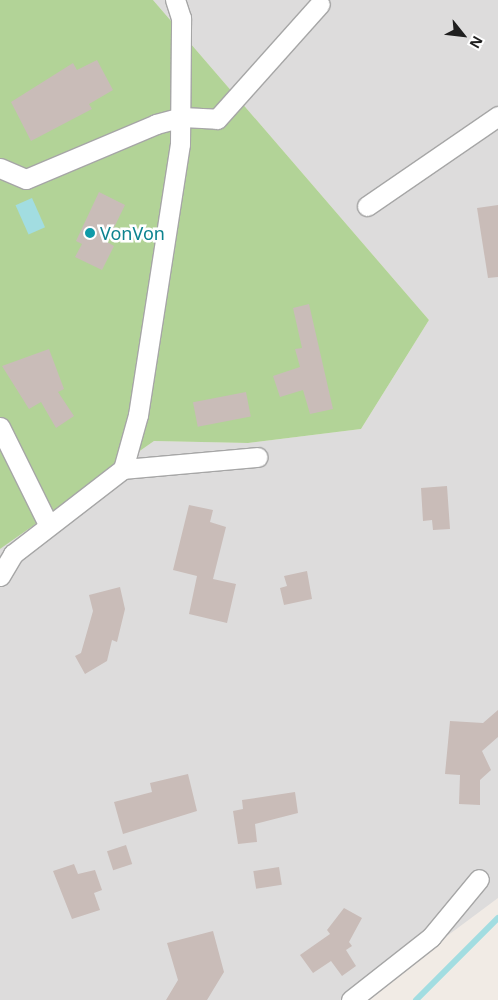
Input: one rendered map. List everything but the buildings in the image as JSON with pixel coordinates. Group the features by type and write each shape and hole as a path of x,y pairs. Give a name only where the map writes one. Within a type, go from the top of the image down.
{"street":[{"path":"123,470 138,416 182,117 181,18 176,0"},
{"path":"0,168 26,179 182,117 217,119 320,4"},
{"path":"367,206 498,116"},
{"path":"0,427 48,524"},
{"path":"0,576 13,554 48,524 123,470 257,457"},
{"path":"351,1000 431,937 479,879"}],"shaded area":[{"path":"153,0 498,0 498,898 361,1000 0,1000 0,549 154,441 248,443 361,429 429,320"}],"green space":[{"path":"0,0 153,0 429,320 361,429 248,443 154,441 0,549"}],"water":[{"path":"32,198 45,227 29,235 16,205"}],"waterway":[{"path":"416,1000 498,918"}],"place":[{"name":"VonVon","path":"90,233"}]}
